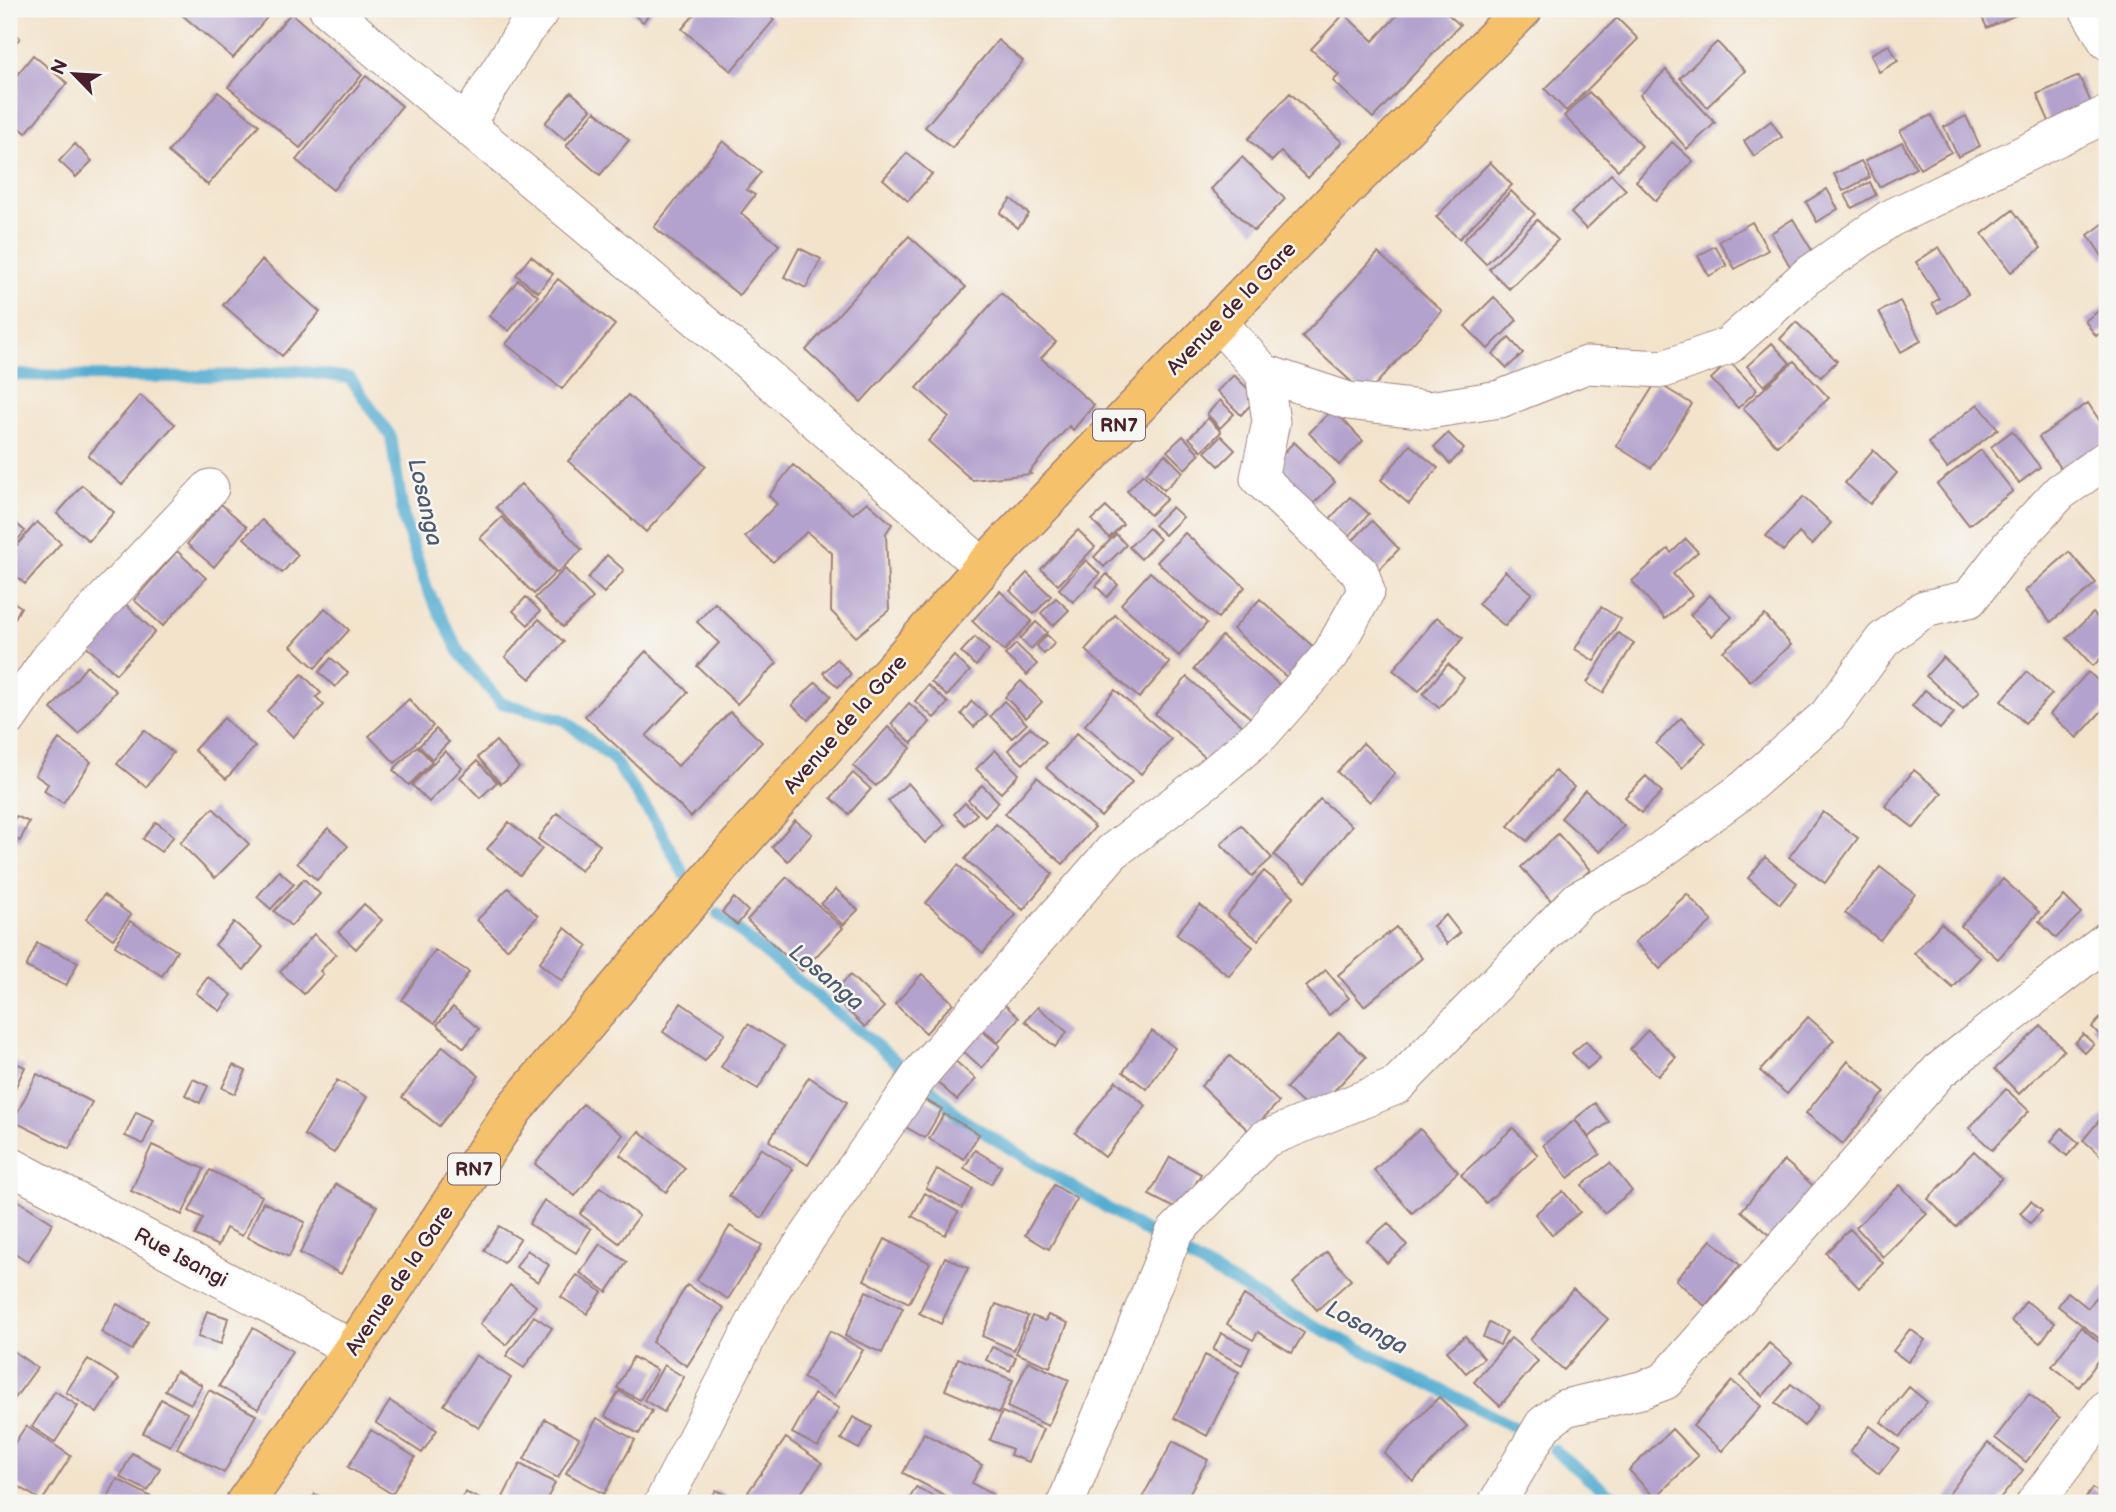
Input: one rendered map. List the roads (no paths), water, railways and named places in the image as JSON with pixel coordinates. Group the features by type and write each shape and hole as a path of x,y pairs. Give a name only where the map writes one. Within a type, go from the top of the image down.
{"main road":[{"name":"Avenue de la Gare","path":"245,1503 353,1349 514,1109 730,855 983,567 1523,9"}],"street":[{"path":"328,9 747,359 983,567"},
{"path":"466,124 542,9"},
{"path":"2088,9 2107,41"},
{"path":"1218,322 1264,373 1349,401 1429,410 1500,399 1586,365 1664,369 1728,346 1806,277 1889,219 2107,114"},
{"path":"663,1503 773,1287 922,1072 1112,852 1208,779 1261,734 1331,654 1366,591 1360,572 1259,478 1271,422 1264,373"},
{"path":"1066,1503 1174,1233 1265,1139 1396,1086 1579,898 1634,870 1743,790 1828,715 1883,640 1924,609 1969,598 2008,548 2060,492 2107,459"},
{"path":"9,717 50,658 210,488"},
{"path":"1497,1503 1543,1425 1565,1408 1641,1390 1665,1381 1939,1071 2107,940"},
{"name":"Rue Isangi","path":"9,1165 353,1349"},
{"path":"2035,1503 2107,1408"}],"waterway":[{"name":"Losanga","path":"9,375 158,377 297,371 350,378 391,437 404,520 428,591 461,655 501,703 564,720 613,759 658,826 684,874"},
{"name":"Losanga","path":"718,914 910,1073"},
{"name":"Losanga","path":"929,1086 962,1119 1156,1238"},
{"name":"Losanga","path":"1187,1256 1270,1303 1528,1434"},
{"name":"Losanga","path":"1554,1450 1605,1491 1626,1503"}]}
